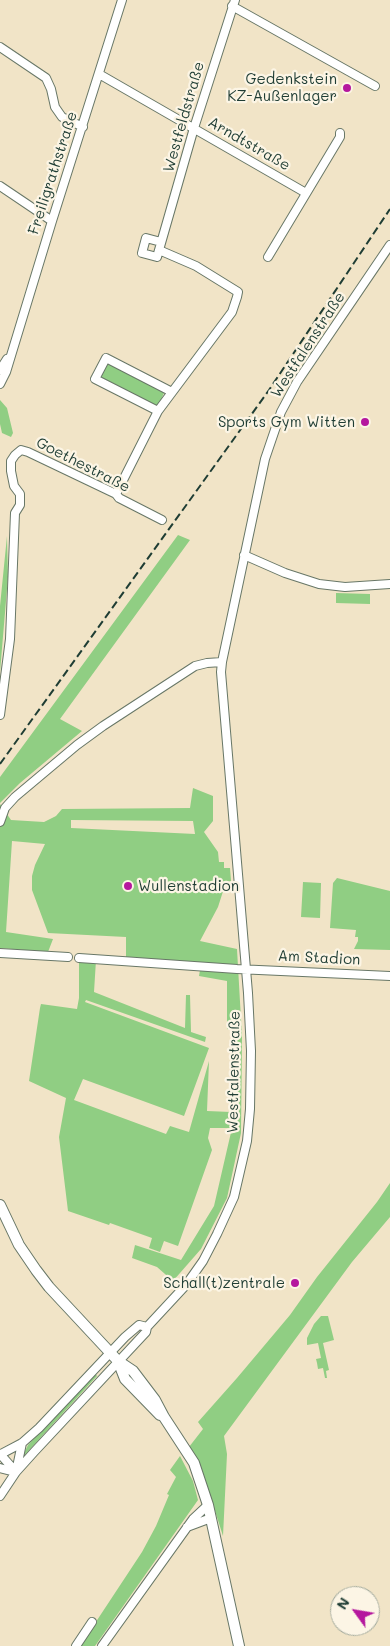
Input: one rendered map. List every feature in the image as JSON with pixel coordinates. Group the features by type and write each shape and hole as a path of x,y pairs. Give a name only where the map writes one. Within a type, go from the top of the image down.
{"main road":[{"path":"0,1205 19,1244 36,1270 49,1287 118,1361 125,1379 154,1410 164,1417 194,1463 208,1504 238,1646"}],"street":[{"name":"Freiligrathstraße","path":"0,384 6,372 122,0"},
{"path":"233,3 375,86"},
{"name":"Westfeldstraße","path":"172,392 232,312 238,292 160,246 233,3"},
{"path":"0,47 46,78 51,88 55,108 62,117 83,127"},
{"name":"Arndtstraße","path":"99,74 306,193"},
{"path":"268,257 340,137 340,133"},
{"path":"0,186 52,221"},
{"name":"Westfalenstraße","path":"0,1496 16,1472 146,1332 147,1326 186,1286 203,1261 226,1214 239,1178 245,1150 250,1109 251,1051 233,797 221,672 222,662 265,459 281,412 297,382 390,245"},
{"name":"Freiligrathstraße","path":"0,370 10,356"},
{"path":"116,494 158,411 172,392 106,358 95,379 158,411"},
{"name":"Goethestraße","path":"0,715 10,639 15,512 20,505 20,494 14,486 11,471 14,455 21,450 28,452 116,494 119,498 162,520"},
{"path":"244,555 308,581 335,587 390,584"},
{"path":"0,822 5,808 15,797 77,745 103,726 195,666 207,662 222,662"},
{"path":"0,953 68,957"},
{"path":"79,958 246,969"},
{"name":"Am Stadion","path":"246,969 390,976"},
{"name":"Westfalenstraße","path":"0,1454 22,1444 110,1352 139,1325 147,1326"},
{"path":"16,1472 22,1444"},
{"path":"0,1454 16,1472"},
{"path":"0,1468 16,1472"},
{"path":"102,1646 187,1527 208,1504"},
{"path":"187,1527 211,1518"},
{"path":"76,1646 92,1622"}],"green space":[{"path":"111,363 163,389 164,393 158,406 153,407 101,381 100,377 107,364"},
{"path":"0,400 7,408 13,433 11,437 2,433"},
{"path":"178,535 190,540 60,719 82,731 20,783 0,803 0,777"},
{"path":"7,536 8,577 0,672 0,606"},
{"path":"336,593 370,594 370,604 336,603"},
{"path":"193,788 213,796 213,821 204,832 218,852 219,862 224,862 224,868 230,868 231,881 226,882 218,907 200,941 237,949 242,1037 241,1133 227,1198 201,1249 173,1281 157,1267 132,1258 135,1245 181,1260 214,1206 232,1128 210,1128 208,1138 212,1150 178,1246 164,1241 160,1252 149,1248 152,1238 68,1211 59,1137 66,1098 29,1081 40,1008 41,1004 77,1009 79,998 79,958 96,960 94,992 185,1028 186,995 190,995 191,1032 206,1037 205,1042 86,1000 85,1002 209,1048 184,1116 83,1079 74,1100 166,1134 170,1126 189,1132 209,1061 207,1111 231,1112 234,1030 227,1029 227,981 199,976 201,964 126,958 126,937 48,933 32,890 32,876 35,865 45,844 12,841 6,932 53,939 48,952 0,948 0,804 11,820 44,822 56,816 62,809 190,808","holes":["71,820 193,821 195,834 71,828"]},
{"path":"337,878 390,891 390,950 354,949 358,941 358,937 355,937 356,930 330,928 333,883"},
{"path":"303,882 321,883 320,918 301,917"},
{"path":"390,1183 390,1217 352,1262 224,1436 227,1454 223,1536 200,1464 189,1447 203,1429 198,1422 290,1315"},
{"path":"321,1316 328,1316 334,1340 323,1343 329,1370 326,1371 327,1378 325,1378 323,1368 318,1369 316,1359 321,1358 318,1343 307,1345 307,1338 314,1324"},
{"path":"94,1372 97,1376 21,1459 28,1445"},
{"path":"180,1456 193,1481 198,1500 95,1646 80,1646 142,1552 156,1526 169,1495 167,1494 176,1477 170,1470"}],"railway":[{"path":"0,764 269,390 390,209"}],"place":[{"name":"Gedenkstein KZ-Außenlager","path":"347,88"},
{"name":"Sports Gym Witten","path":"365,422"},
{"name":"Wullenstadion","path":"128,886"},
{"name":"Schall(t)zentrale","path":"295,1283"}]}
